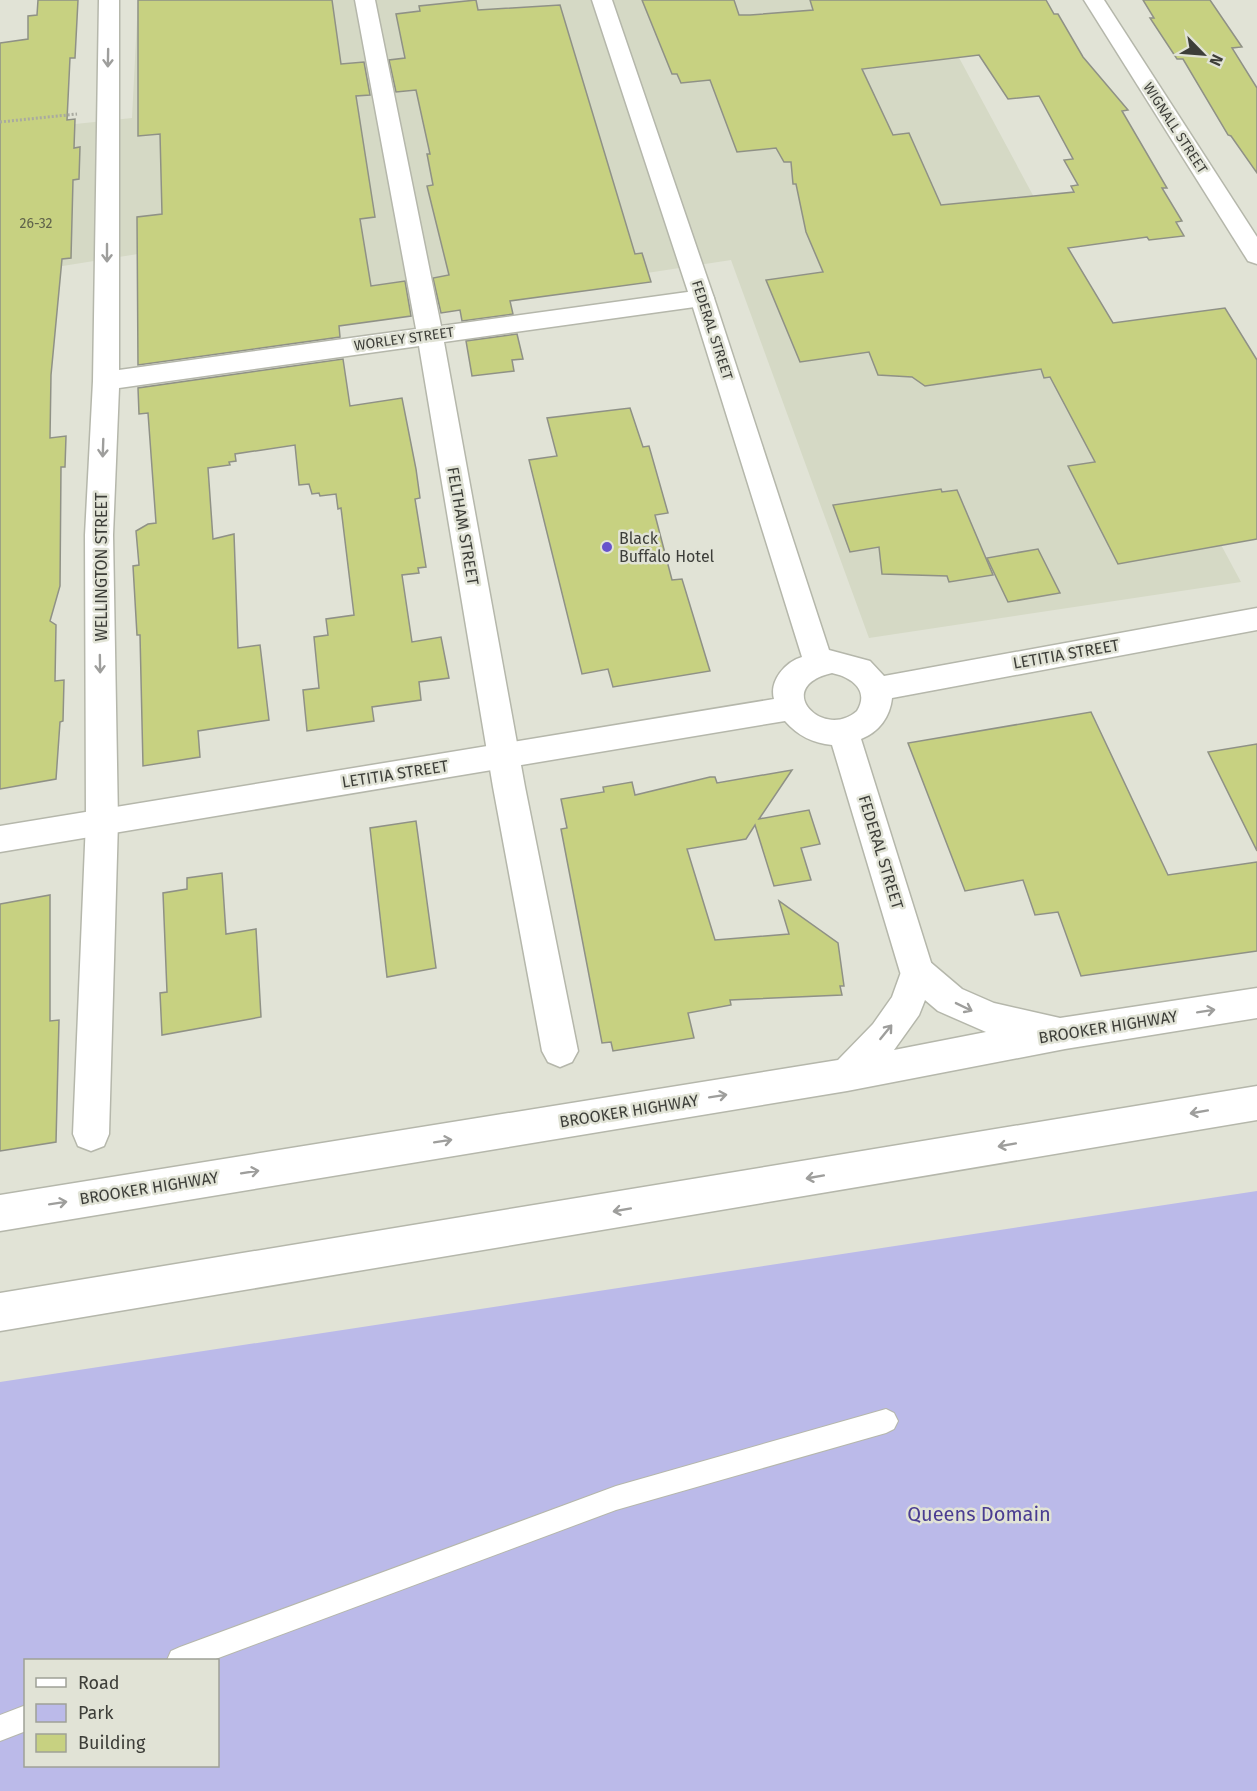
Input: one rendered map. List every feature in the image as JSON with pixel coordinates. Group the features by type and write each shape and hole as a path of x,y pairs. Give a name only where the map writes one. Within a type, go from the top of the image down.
{"main road":[{"name":"WELLINGTON STREET","path":"91,1134 102,821 99,535 106,381 109,0"},
{"name":"FELTHAM STREET","path":"365,0 430,336 504,757 560,1052"},
{"name":"FEDERAL STREET","path":"602,0 702,298 818,662"},
{"name":"WIGNALL STREET","path":"1094,0 1257,256"},
{"name":"WORLEY STREET","path":"106,381 702,298"},
{"name":"LETITIA STREET","path":"876,689 1257,619"},
{"path":"832,661 859,670 870,678 876,689 878,703 872,717 860,727 844,733 811,728 790,708 787,694 791,680 802,669 818,662 832,661"},
{"name":"LETITIA STREET","path":"0,839 790,708"},
{"name":"FEDERAL STREET","path":"844,733 917,972"},
{"path":"847,1075 885,1035 907,1004 917,972 950,1000 990,1018 1065,1033"},
{"name":"BROOKER HIGHWAY","path":"0,1213 847,1075 1065,1033 1257,1003"},
{"path":"0,1312 1257,1103"}],"lane":[{"path":"183,1659 616,1498 886,1421"},
{"path":"0,1728 24,1719"}],"path":[{"path":"0,122 107,111"}],"shaded area":[{"path":"138,0 928,0 1241,582 869,638 731,260 144,351 144,253 0,276 0,132 132,118"}],"green space":[{"name":"Queens Domain","path":"1257,1191 1257,1791 0,1791 0,1382"}],"building":[{"path":"38,0 78,0 75,58 70,58 67,120 75,119 74,148 80,147 79,179 73,180 71,258 62,259 51,375 50,438 66,436 65,467 61,467 60,586 50,621 56,625 55,681 64,680 63,721 60,722 56,779 0,789 0,43 28,39 28,16 37,15"},
{"path":"138,0 332,0 341,64 364,62 370,95 356,96 375,217 360,219 371,286 405,281 411,316 339,326 340,337 138,365 137,217 162,214 160,134 138,136"},
{"path":"476,0 478,10 560,5 635,254 642,253 651,282 510,301 513,314 462,321 460,310 441,313 433,278 449,275 427,186 433,185 427,154 430,154 416,90 396,92 389,60 405,58 396,14 420,11 419,6"},
{"path":"642,0 734,0 739,15 750,15 813,10 810,0 1046,0 1054,14 1058,14 1083,57 1128,110 1122,111 1167,188 1162,188 1182,221 1176,222 1184,236 1149,240 1147,237 1068,248 1113,323 1225,308 1257,360 1257,539 1118,564 1068,466 1095,462 1050,377 1044,378 1041,369 925,386 912,377 878,375 869,352 800,362 766,280 823,272 806,232 796,184 793,184 791,162 784,162 776,148 737,152 710,80 681,83 677,74 672,74","holes":["979,55 1008,99 1039,96 1073,159 1064,160 1078,185 1071,186 1074,192 941,205 909,133 893,135 862,69"]},
{"path":"1143,0 1210,0 1242,47 1232,48 1257,88 1257,173 1228,135 1183,59 1177,59 1150,18 1154,18"},
{"path":"517,334 523,359 512,360 514,371 472,376 466,341"},
{"path":"343,359 350,406 402,398 416,469 420,498 415,499 426,567 418,568 419,573 402,575 412,642 441,637 449,678 419,682 421,700 372,707 374,721 307,731 303,690 319,688 314,637 328,635 326,619 354,615 341,508 338,509 336,494 320,496 319,493 312,494 309,484 299,485 295,445 235,454 236,461 229,462 230,465 208,468 213,539 234,534 238,648 260,645 269,720 198,731 200,757 143,766 140,635 137,635 133,566 139,565 136,531 148,524 156,523 148,413 139,414 138,388"},
{"name":"Black Buffalo Hotel","path":"630,408 643,447 649,446 668,513 655,515 672,580 682,579 710,671 613,687 608,669 582,674 529,460 557,456 547,418"},
{"path":"941,489 942,492 957,490 993,575 949,582 947,576 882,574 879,547 850,552 833,505"},
{"path":"1038,549 1060,593 1008,602 987,558"},
{"path":"1091,712 1168,875 1257,862 1257,951 1081,976 1058,912 1035,915 1023,880 965,891 908,743"},
{"path":"1257,744 1257,851 1208,752"},
{"path":"792,770 759,819 809,810 820,844 801,848 811,880 774,886 755,825 746,839 687,849 715,940 789,934 779,901 838,943 844,986 840,986 842,995 730,1000 731,1005 688,1013 694,1038 613,1051 611,1042 602,1043 561,829 567,828 561,799 604,792 603,787 632,782 635,795 710,777 715,777 717,783"},
{"path":"416,821 436,968 387,977 370,828"},
{"path":"222,873 226,934 256,929 261,1017 162,1035 160,993 167,992 163,893 187,889 187,878"},
{"path":"50,895 50,1021 59,1020 56,1142 0,1151 0,904"}],"place":[{"name":"Black Buffalo Hotel","path":"607,547"}]}
